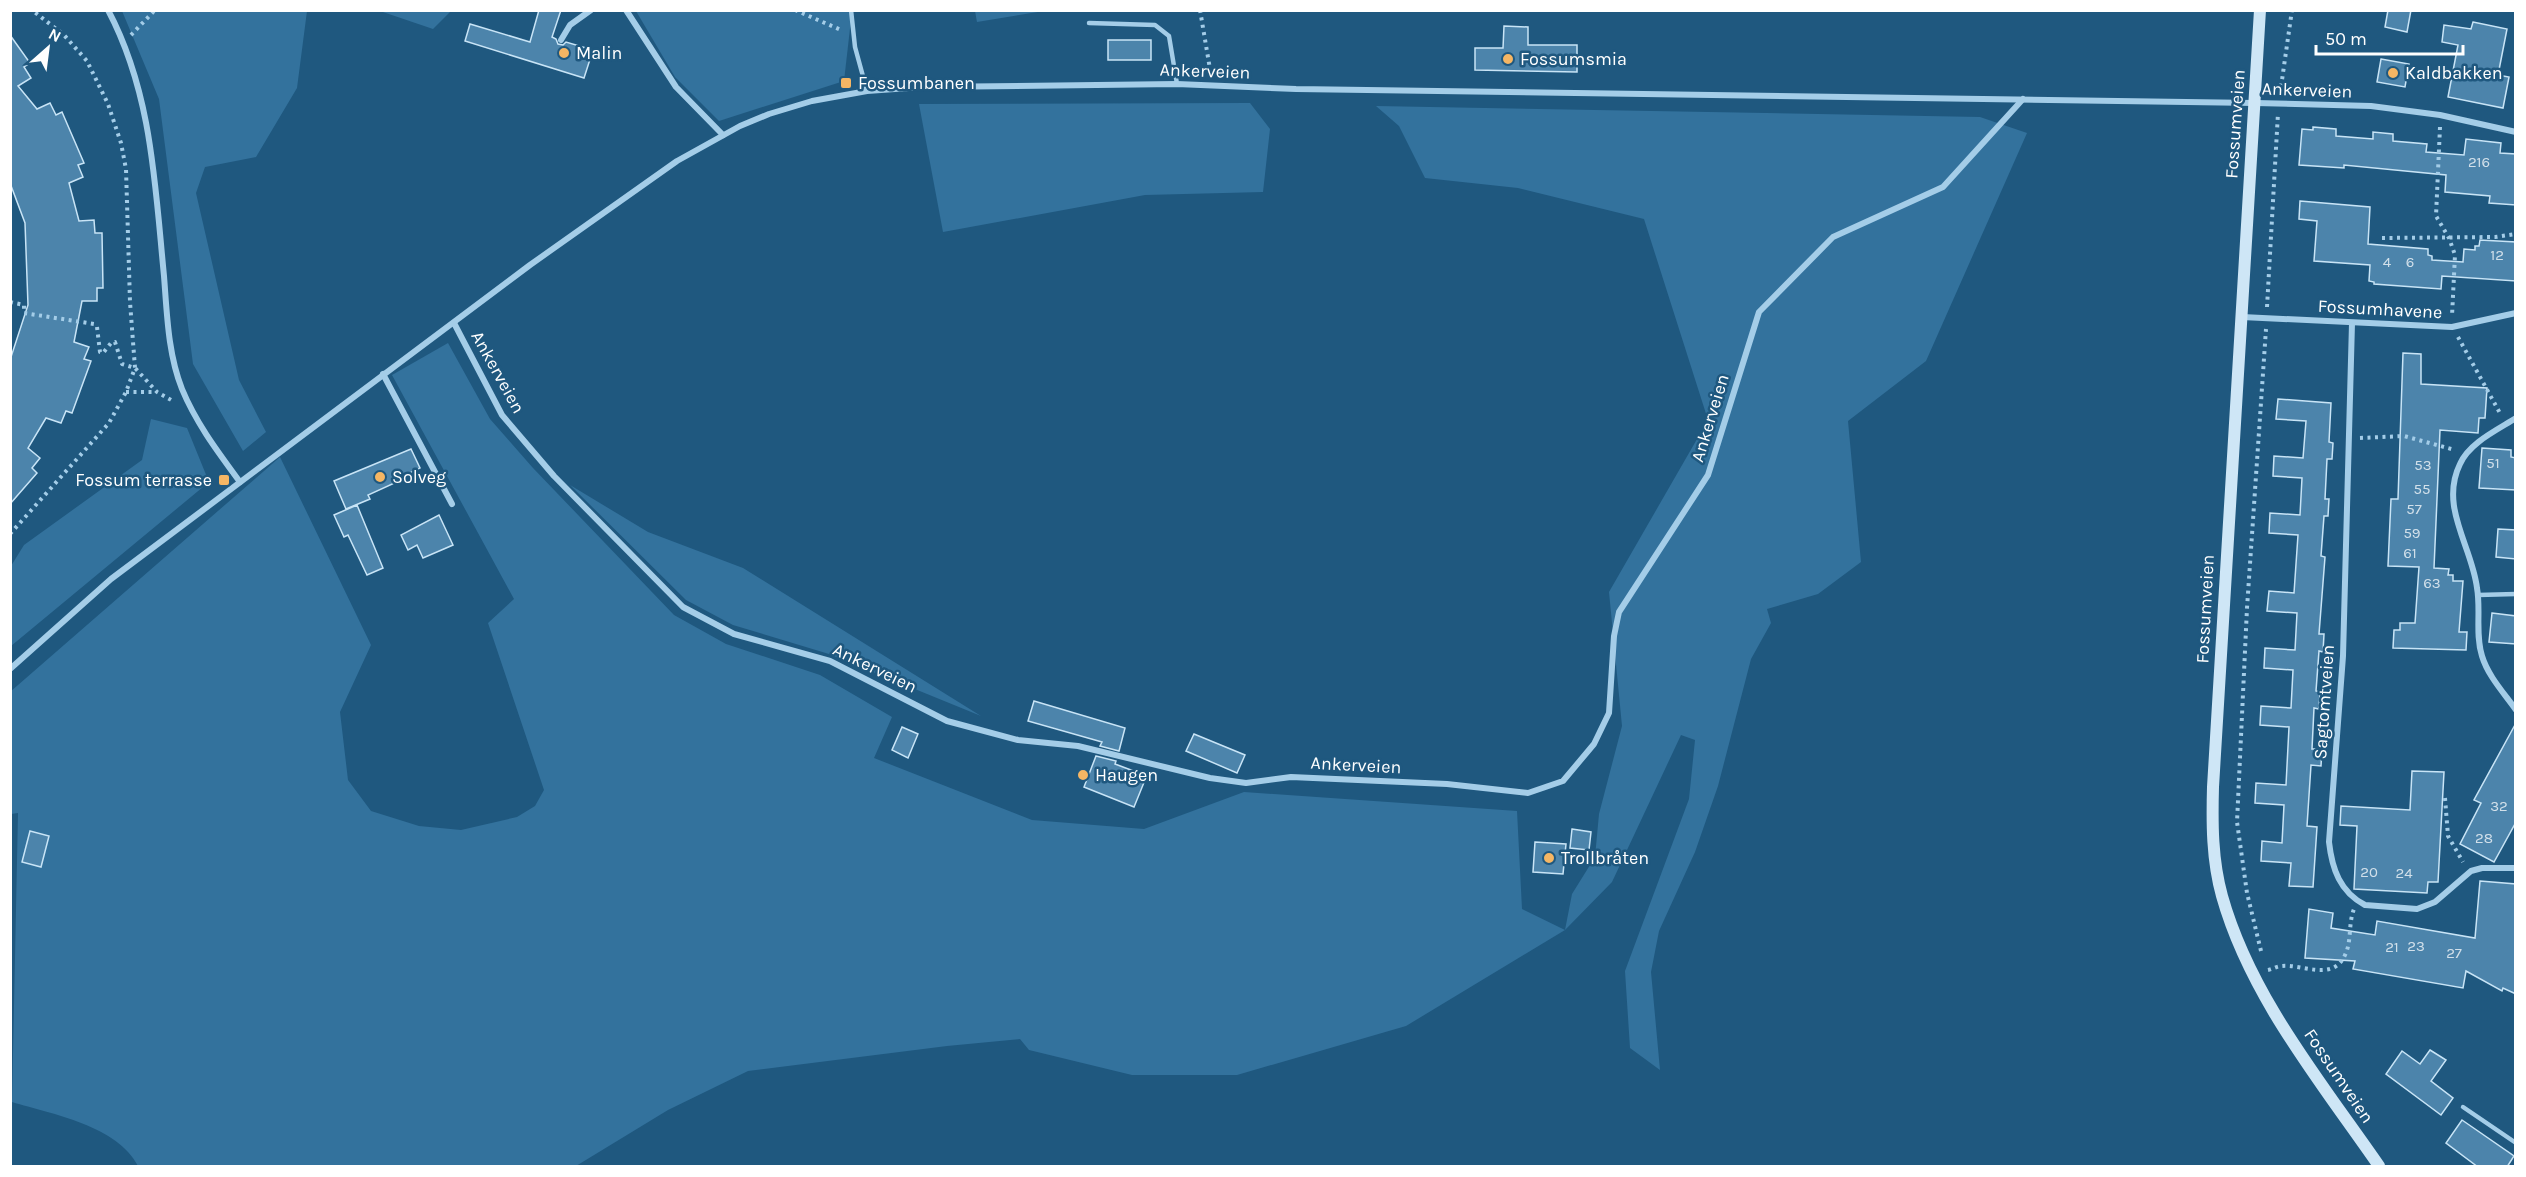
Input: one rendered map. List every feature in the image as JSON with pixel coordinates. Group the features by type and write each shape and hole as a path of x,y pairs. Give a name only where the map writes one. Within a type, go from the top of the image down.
{"street":[{"path":"108,10 123,41 139,88 151,146 168,323 177,372 197,420 240,482"},
{"path":"561,40 570,25 591,10"},
{"path":"626,10 676,87 723,135"},
{"name":"Fossumveien","path":"2260,10 2212,787 2215,856 2222,894 2234,932 2269,1003 2379,1167"},
{"name":"Ankerveien","path":"10,669 111,579 530,265 677,161 723,135 769,114 801,104 867,91 923,87 1177,84 1296,89 2371,106 2440,115 2516,132"},
{"name":"Ankerveien","path":"454,323 502,415 554,476 683,607 734,634 830,661 947,721 1018,740 1078,746 1210,778 1246,783 1291,777 1436,784 1528,793 1563,781 1594,744 1609,713 1614,636 1619,612 1708,475 1759,312 1833,237 1943,187 2023,99"},
{"name":"Fossumhavene","path":"2241,317 2452,327 2516,314"},
{"name":"Sagtomtveien","path":"2352,323 2343,656 2329,842 2331,858 2340,882 2345,890 2358,901"},
{"path":"383,374 452,504"},
{"path":"2516,418 2466,454 2456,473 2453,501 2478,595 2482,656 2487,668 2516,710"},
{"path":"2358,901 2365,905 2417,909 2435,902 2471,872 2482,868 2516,868"}],"lane":[{"path":"851,10 853,34 867,91"},
{"path":"1089,23 1155,25 1168,36 1177,84"},
{"path":"2478,595 2516,594"},
{"path":"2463,1107 2516,1143"}],"path":[{"path":"10,534 109,423 126,392 135,368 130,302 126,169 121,143 108,104 87,61 64,34 32,10"},
{"path":"123,41 142,26 155,10"},
{"path":"795,10 853,34"},
{"path":"1200,10 1211,67 1211,86"},
{"path":"2274,980 2268,970 2247,893 2237,822 2247,608 2279,104 2292,10"},
{"path":"2440,115 2436,216 2449,238 2455,255 2452,327 2506,424"},
{"path":"2382,238 2449,238 2516,234"},
{"path":"10,302 24,305 24,313 94,324 97,327 100,352 103,354 114,342 122,364 135,368 157,392 176,403"},
{"path":"126,392 157,392"},
{"path":"2350,440 2366,436 2404,436 2429,441 2466,454"},
{"path":"2445,798 2448,836 2457,856 2471,872"},
{"path":"2268,970 2282,966 2317,971 2333,968 2339,964 2348,947 2349,924 2358,901"}],"shaded area":[{"path":"975,10 1044,11 977,22"},
{"path":"122,11 307,11 297,88 256,157 205,167 196,193 239,380 266,432 243,451 193,364 159,99"},
{"path":"380,11 451,11 433,29"},
{"path":"636,11 852,11 844,81 719,121 675,77"},
{"path":"1250,103 1270,129 1263,192 1145,195 943,232 919,104"},
{"path":"1376,106 1980,117 2027,133 1926,361 1848,421 1861,562 1818,594 1767,609 1771,623 1751,659 1718,786 1695,852 1659,931 1651,972 1660,1070 1630,1048 1625,971 1689,799 1695,740 1681,735 1612,882 1565,930 1572,894 1595,857 1599,814 1622,726 1609,592 1708,420 1644,219 1518,188 1425,178 1399,126"},
{"path":"448,343 490,419 533,468 674,615 726,644 820,675 892,717 874,758 1032,820 1144,829 1244,792 1517,811 1522,909 1565,930 1406,1026 1237,1075 1132,1075 1029,1050 1020,1039 748,1071 668,1110 576,1166 138,1166 128,1152 100,1131 64,1117 12,1102 18,813 11,814 10,692 280,457 371,645 340,712 348,780 371,811 419,826 461,830 517,817 535,806 544,790 488,623 514,599 392,375"},
{"path":"151,419 187,428 209,482 11,646 11,566 24,545 142,460"},
{"path":"570,485 648,532 743,568 981,716 829,654 733,625 686,600"}],"building":[{"path":"539,10 561,10 552,37 558,44 563,45 566,42 593,50 584,78 465,41 470,24 530,42"},
{"path":"2388,10 2411,10 2407,32 2385,27"},
{"path":"2473,22 2507,29 2498,75 2509,77 2503,108 2448,97 2458,45 2442,42 2444,25 2471,29"},
{"path":"1504,26 1528,27 1528,45 1577,45 1577,72 1475,70 1475,48 1503,48"},
{"path":"10,35 30,63 24,67 31,78 18,86 37,109 50,103 56,115 62,112 84,163 78,165 83,177 69,183 79,221 94,220 95,233 102,233 103,288 97,288 97,301 82,301 74,342 89,347 84,359 91,361 72,413 66,411 61,423 46,418 28,448 40,458 32,468 37,473 10,504 10,360 28,305 25,223 10,183"},
{"path":"1108,40 1151,40 1151,60 1108,60"},
{"name":"Kaldbakken","path":"2381,59 2409,64 2405,87 2377,82"},
{"path":"2313,127 2336,129 2336,136 2373,139 2373,132 2393,134 2393,141 2427,144 2426,152 2464,155 2466,139 2501,143 2500,153 2516,154 2516,205 2489,203 2490,196 2445,192 2446,175 2344,165 2344,168 2299,165 2302,129 2313,130"},
{"path":"2300,201 2370,207 2368,244 2428,249 2428,255 2432,256 2432,260 2463,262 2464,249 2475,250 2480,240 2516,242 2516,281 2442,276 2441,289 2374,284 2369,281 2370,265 2314,261 2317,221 2299,219"},
{"path":"2403,353 2421,354 2421,384 2487,388 2485,418 2479,418 2478,433 2440,430 2434,568 2449,569 2448,575 2453,575 2453,581 2463,581 2459,632 2467,632 2466,650 2393,648 2394,630 2400,630 2400,623 2415,623 2419,567 2388,566 2391,499 2398,499"},
{"path":"2278,399 2331,403 2329,442 2333,443 2332,459 2327,459 2325,499 2329,499 2328,516 2324,516 2321,556 2325,557 2319,634 2324,634 2323,652 2319,651 2316,691 2320,692 2319,709 2314,708 2312,749 2322,749 2321,766 2311,765 2307,826 2317,827 2313,887 2289,886 2291,863 2261,861 2262,841 2282,843 2284,805 2255,803 2256,783 2286,785 2289,727 2260,725 2261,706 2291,708 2293,670 2264,668 2265,648 2295,650 2297,613 2267,611 2269,591 2294,593 2298,535 2269,533 2270,513 2300,515 2302,478 2273,476 2274,456 2303,458 2306,421 2276,419"},
{"path":"2482,448 2511,450 2511,457 2516,458 2516,490 2479,488"},
{"name":"Solveg","path":"411,449 420,468 410,473 412,475 368,495 370,499 346,509 334,481"},
{"path":"357,505 383,568 367,575 348,535 344,537 334,515"},
{"path":"439,515 453,545 423,558 417,545 408,550 401,535"},
{"path":"2498,529 2516,530 2516,559 2496,557"},
{"path":"2492,613 2516,616 2516,644 2489,642"},
{"path":"1034,701 1125,728 1119,751 1100,746 1102,742 1028,721"},
{"path":"2516,723 2516,822 2494,862 2460,844 2481,803 2474,800"},
{"path":"902,727 918,734 908,758 892,750"},
{"path":"1194,734 1245,755 1237,773 1186,751"},
{"path":"1096,756 1116,761 1115,764 1139,773 1138,777 1145,780 1134,807 1084,787"},
{"path":"2412,771 2444,772 2438,882 2428,882 2427,893 2354,889 2357,826 2340,825 2341,806 2410,810"},
{"path":"1572,829 1591,832 1589,850 1570,848"},
{"path":"30,831 49,836 41,867 22,862"},
{"name":"Trollbråten","path":"1535,842 1566,844 1563,874 1533,872"},
{"path":"2480,881 2516,884 2516,994 2503,988 2502,991 2466,971 2463,988 2353,969 2355,961 2305,958 2309,909 2333,913 2331,928 2375,935 2377,921 2475,938"},
{"path":"2430,1050 2446,1060 2431,1081 2453,1098 2441,1115 2386,1074 2402,1051 2420,1064"},
{"path":"2462,1120 2514,1156 2507,1167 2478,1167 2446,1143"}],"place":[{"name":"Malin","path":"564,53"},
{"name":"Fossumsmia","path":"1508,59"},
{"name":"Kaldbakken","path":"2393,73"},
{"name":"Fossumbanen","path":"846,83"},
{"name":"Solveg","path":"380,477"},
{"name":"Fossum terrasse","path":"224,480"},
{"name":"Haugen","path":"1083,775"},
{"name":"Trollbråten","path":"1549,858"}]}
